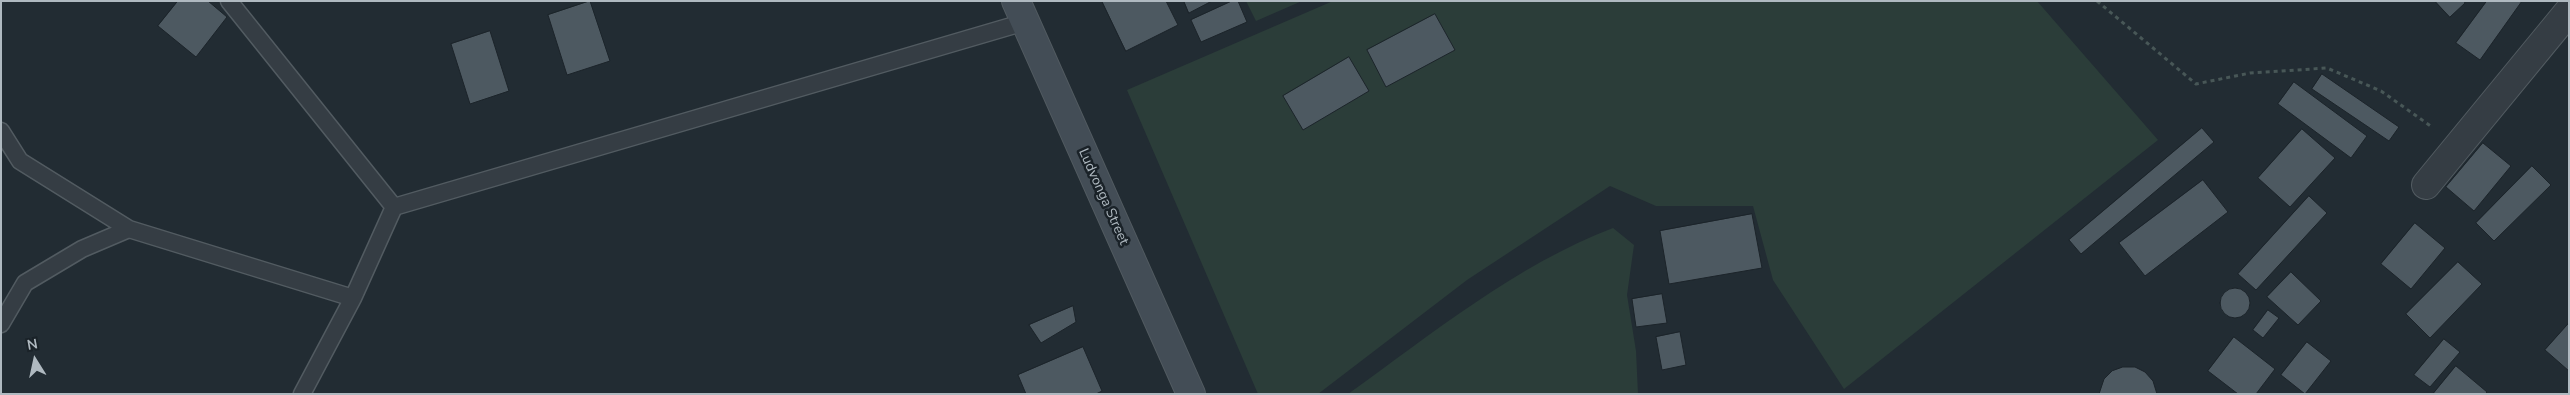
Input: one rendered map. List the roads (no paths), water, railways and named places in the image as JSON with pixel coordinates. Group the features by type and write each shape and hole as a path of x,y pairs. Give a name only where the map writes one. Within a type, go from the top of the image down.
{"street":[{"path":"2426,185 2569,11"},
{"name":"Ludvonga Street","path":"1021,12 1191,394"}],"lane":[{"path":"229,1 394,207"},
{"path":"302,394 353,298 394,207 1021,12"},
{"path":"1,131 20,162 130,229 353,298"},
{"path":"1,324 24,283 82,249 130,229"}]}
